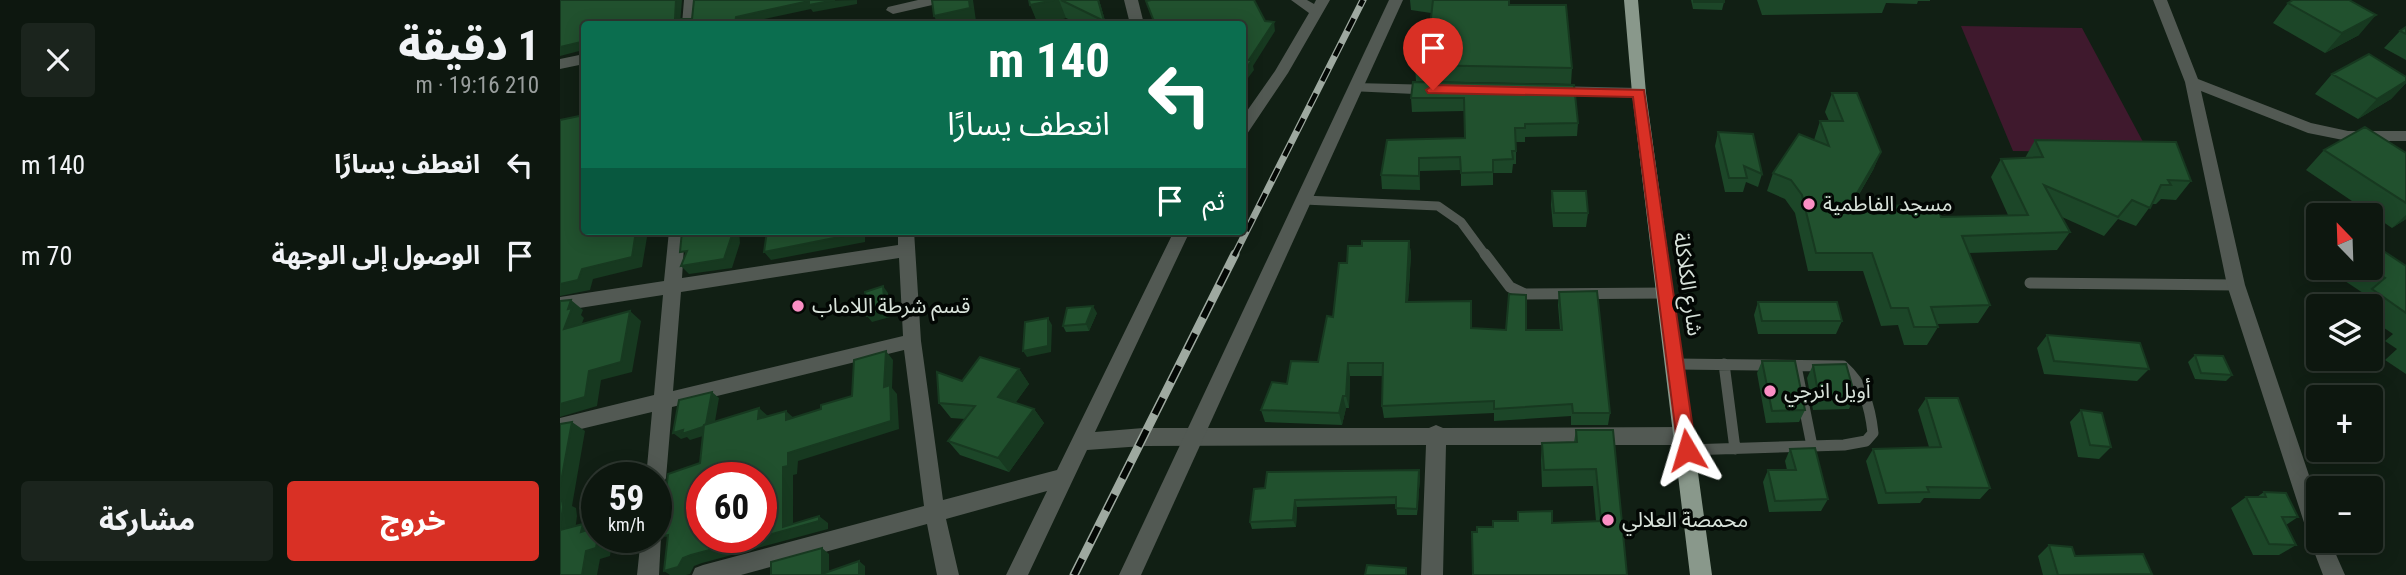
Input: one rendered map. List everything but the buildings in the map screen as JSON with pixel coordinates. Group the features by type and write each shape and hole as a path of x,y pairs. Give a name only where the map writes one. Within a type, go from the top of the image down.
{"main road":[{"name":"شارع الكلاكلة","path":"1631,0 1639,93 1667,293 1701,574"}],"street":[{"path":"689,21 691,0"},
{"path":"892,11 936,0"},
{"path":"1131,0 1136,21"},
{"path":"1246,125 1320,6 1298,0"},
{"path":"1130,575 1396,0"},
{"path":"2161,0 2192,82 2236,285 2306,499"},
{"path":"560,64 581,60"},
{"path":"2192,82 2308,128 2348,136 2406,136"},
{"path":"1355,88 1450,90"},
{"path":"1531,91 1639,93"},
{"path":"657,462 677,235"},
{"path":"1017,575 1180,235"},
{"path":"560,304 907,240 912,341 936,514 948,575"},
{"path":"560,426 662,404 912,341"},
{"path":"1432,575 1436,434"},
{"path":"1081,442 1143,437 1436,434 1686,443"},
{"path":"703,575 1065,477"},
{"path":"648,575 650,553"},
{"path":"2325,553 2334,575"}],"lane":[{"path":"1304,200 1438,206 1461,222 1510,287 1525,295 1667,293"},
{"path":"2030,283 2236,285"},
{"path":"1676,363 1843,366 1855,375 1869,396 1873,433 1866,441 1735,449 1686,443"},
{"path":"1724,364 1735,449"},
{"path":"1796,366 1812,446"}],"shaded area":[{"path":"1961,26 2082,28 2149,153 2013,151"}],"railway":[{"path":"1246,232 1363,0"},
{"path":"1234,256 1245,235"},
{"path":"1074,575 1235,254"}],"place":[{"name":"مسجد الفاطمية","path":"1809,204"},
{"name":"قسم شرطة اللاماب","path":"798,306"},
{"name":"أويل انرجي","path":"1770,391"},
{"name":"محمصة العلالي","path":"1608,520"}],"route":[{"path":"1433,90 1639,93 1687,450"}]}
